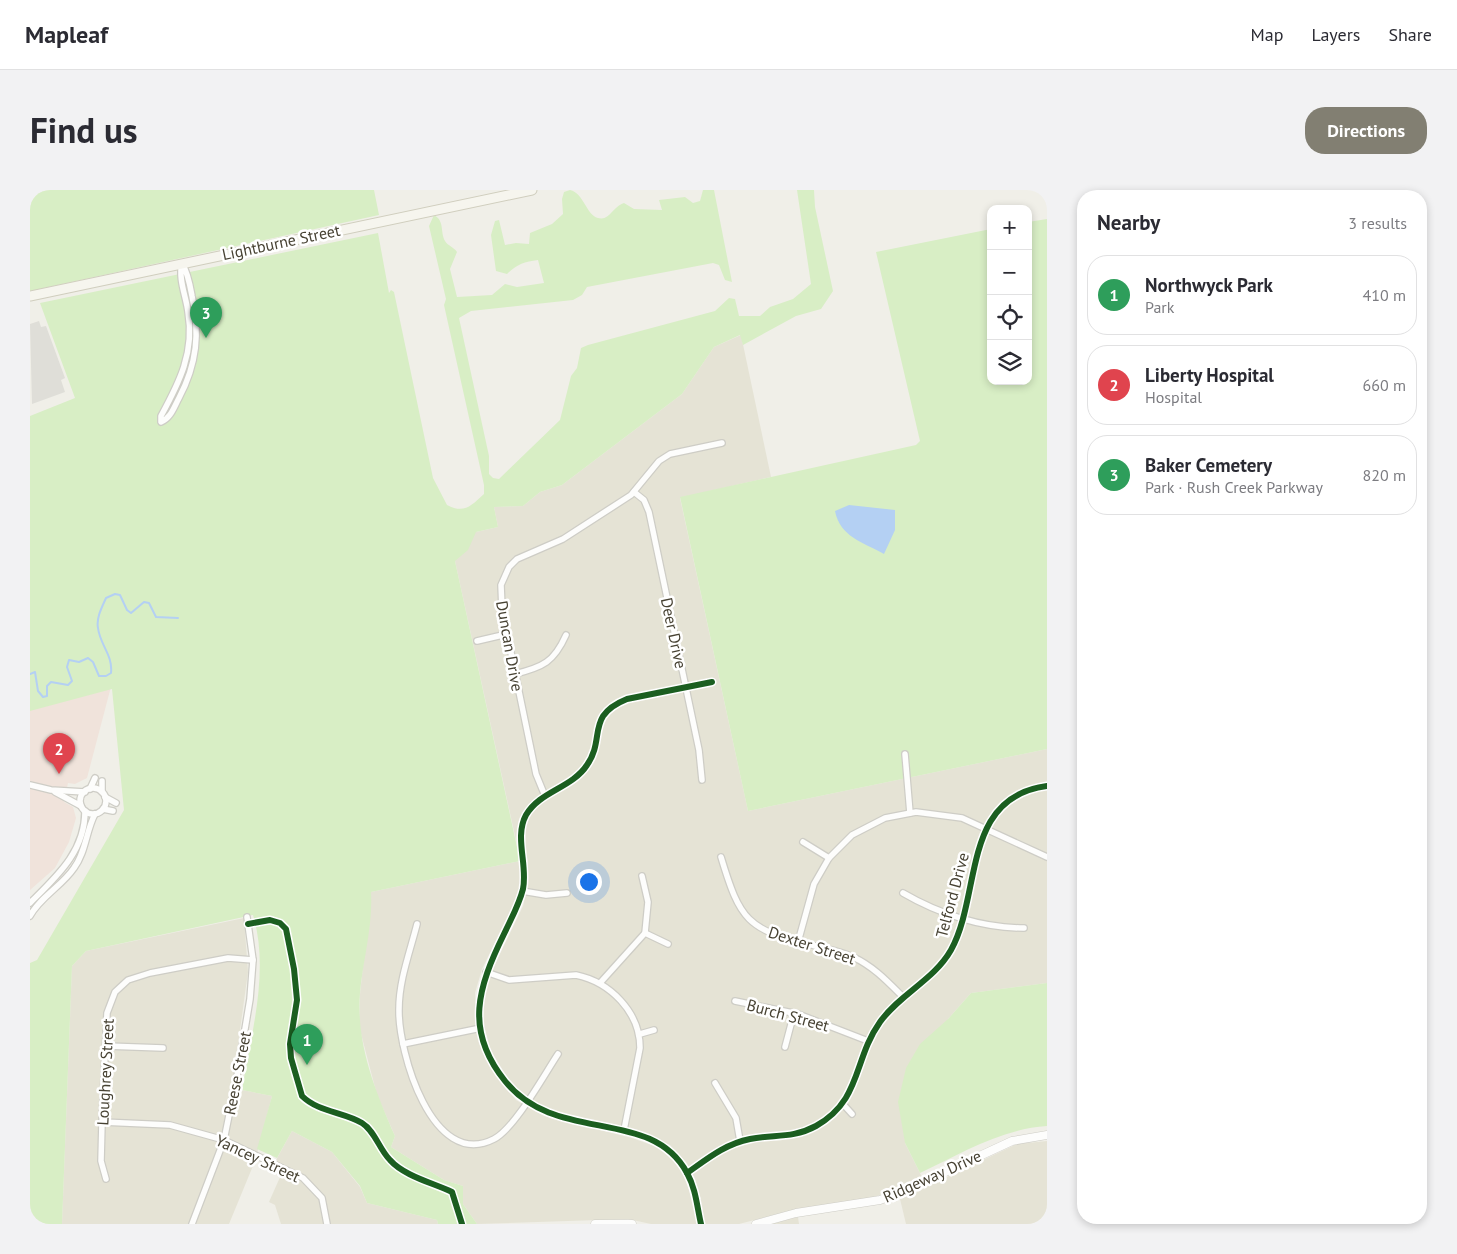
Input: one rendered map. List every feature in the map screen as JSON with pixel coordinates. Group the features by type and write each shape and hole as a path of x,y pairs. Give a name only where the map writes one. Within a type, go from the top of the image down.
{"main road":[{"name":"Lightburne Street","path":"30,296 532,190"}],"street":[{"path":"182,263 186,270 196,313 197,342 186,384 168,419 161,422 161,416 185,367 190,342 189,314 180,271 182,263"},
{"path":"190,342 197,342"},
{"name":"Duncan Drive","path":"545,796 536,774 500,596 501,585 509,567 516,559 573,533 634,492 659,461 670,454 722,443"},
{"name":"Deer Drive","path":"634,492 644,500 649,512 699,750 702,780"},
{"path":"477,641 507,634"},
{"path":"515,674 535,669 553,658 566,635"},
{"path":"700,1224 694,1190 687,1173 666,1148 647,1137 624,1130 563,1119 526,1102 510,1087 488,1053 480,1028 479,1002 486,972 522,891 525,875 522,824 534,804 583,771 592,757 597,728 608,710 627,699 712,682"},
{"path":"905,754 910,813"},
{"path":"30,903 52,883 70,862 77,847 83,808 81,798 96,778"},
{"path":"102,781 103,809"},
{"path":"30,785 51,790 87,791 104,795 116,803"},
{"name":"Telford Drive","path":"687,1173 722,1149 740,1142 800,1133 826,1119 842,1104 856,1081 868,1041 886,1014 903,997 931,975 945,959 956,940 975,860 988,829 1000,808 1014,796 1030,788 1047,786"},
{"path":"51,790 95,814"},
{"path":"30,916 42,900 67,878 76,866 95,814 103,809 113,810"},
{"path":"798,942 814,884 829,858 846,840 862,828 885,818 910,813 947,814 976,823 1047,857"},
{"path":"803,842 829,858"},
{"name":"Dexter Street","path":"721,857 735,900 743,913 773,935 839,952 864,962 880,974 903,997"},
{"path":"600,982 644,933 648,902 642,876"},
{"path":"522,891 546,895 567,893"},
{"path":"903,893 923,904 962,918 988,925 1024,928"},
{"name":"Reese Street","path":"192,1224 224,1140 250,999 253,960 247,917"},
{"path":"417,924 399,996 398,1011 407,1065 427,1110 442,1129 465,1143 494,1139 511,1124 558,1054"},
{"path":"644,933 668,944"},
{"name":"Loughrey Street","path":"106,1179 101,1161 102,1122 109,1003 115,992 128,980 150,973 228,958 253,960"},
{"path":"486,972 509,980 576,975 600,982 629,1011 640,1034 638,1067 624,1130"},
{"name":"Burch Street","path":"735,1001 794,1013 868,1041"},
{"path":"785,1047 794,1013"},
{"path":"403,1044 480,1028"},
{"path":"640,1034 654,1030"},
{"path":"106,1046 162,1048"},
{"path":"715,1083 736,1118 740,1142"},
{"path":"842,1104 852,1114"},
{"name":"Yancey Street","path":"102,1122 170,1125 224,1140 303,1178 322,1198 327,1224"},
{"name":"Ridgeway Drive","path":"756,1224 796,1213 880,1200 904,1192 1012,1141 1047,1135"},
{"path":"595,1224 632,1224"}],"shaded area":[{"path":"39,321 41,327 46,326 65,378 61,380 65,392 32,404 30,324"},
{"path":"741,335 771,477 680,498 748,811 1047,749 1047,983 971,993 948,1019 905,1143 923,1179 874,1197 796,1209 739,1224 651,1224 628,1219 477,1224 463,1204 463,1186 444,1180 391,1147 395,1136 377,1095 359,1026 360,994 371,892 520,861 520,888 516,900 482,969 475,993 477,1033 491,1069 516,1100 544,1116 632,1138 660,1148 681,1169 693,1200 701,1199 694,1177 686,1162 670,1145 635,1130 570,1116 546,1108 520,1092 509,1080 491,1051 483,1022 485,985 523,906 528,884 528,863 527,858 520,859 450,538 498,527 494,507 523,506 540,492 562,485 682,394 714,347"},
{"path":"118,660 87,778 75,784 68,783 64,802 73,807 76,818 69,842 55,868 30,890 30,682"},
{"path":"244,918 248,972 232,1088 272,1096 255,1161 229,1224 62,1224 72,966 86,951"},
{"path":"292,1131 332,1152 360,1187 367,1203 437,1220 438,1224 281,1224 275,1205 269,1202 285,1166 275,1162"},
{"path":"1047,1141 1047,1224 906,1224 900,1199 1017,1144"},
{"path":"798,1217 799,1224 771,1224"}],"green space":[{"path":"30,190 374,190 379,215 30,291"},
{"path":"570,190 579,195 594,216 602,218 608,216 624,203 634,209 662,210 659,200 685,197 693,203 700,201 703,190 714,190 732,282 725,280 719,265 713,263 587,287 582,295 573,300 471,311 459,318 489,456 489,474 493,478 499,479 560,420 571,376 577,368 581,348 715,311 729,298 735,299 739,316 760,316 770,307 793,299 811,284 797,190 814,190 815,207 833,291 821,309 796,316 743,345 740,335 714,347 682,394 562,485 540,492 523,506 494,507 498,527 476,532 468,550 455,561 520,861 371,892 371,917 361,980 360,1012 361,1030 368,1066 395,1136 391,1147 444,1180 463,1186 463,1204 477,1224 438,1224 437,1220 367,1203 360,1186 332,1152 292,1131 277,1158 257,1149 272,1096 242,1090 254,1025 259,980 260,958 253,915 86,951 72,966 62,1224 30,1224 30,963 37,960 124,810 112,689 30,711 30,416 75,398 40,303 378,233 389,293 391,290 394,292 433,478 447,505 463,509 484,494 484,485 444,305 446,299 429,226 434,215 440,220 445,241 457,252 450,269 457,297 492,295 505,284 517,287 544,283 538,260 521,264 507,274 496,271 491,235 495,221 499,220 505,245 516,243 529,244 530,233 552,224 563,214 562,199 564,192"},
{"path":"1047,219 1047,749 748,811 680,497 916,445 920,441 876,252 987,230 987,385 1032,385 1032,221"},
{"path":"1047,983 1047,1126 1030,1128 997,1137 920,1173 905,1143 898,1102 906,1068 920,1044 948,1019 971,993"}],"water":[{"path":"849,505 895,510 895,530 884,554 854,538 842,527 835,511"}],"waterway":[{"path":"30,674 35,672 38,691 43,697 47,696 47,686 51,682 68,685 72,681 67,667 69,660 79,662 88,658 93,662 99,676 106,676 111,673 110,661 99,634 98,620 106,598 115,594 120,595 127,610 131,613 144,602 149,603 156,617 178,618"}],"cycle path":[{"path":"701,1224 690,1179 671,1152 651,1139 627,1131 576,1121 550,1113 526,1101 505,1081 492,1062 484,1044 479,1008 487,972 523,889 524,870 521,832 526,815 539,800 581,773 592,755 601,720 614,706 627,699 712,682"},
{"path":"687,1173 732,1144 750,1139 799,1133 816,1126 831,1116 842,1104 849,1092 871,1036 880,1022 897,1003 936,970 951,950 967,902 978,851 987,828 1000,808 1019,794 1047,786"},
{"path":"248,924 270,920 280,923 286,929 294,969 297,1000 290,1044 291,1058 302,1096 323,1109 347,1116 362,1123 370,1131 386,1156 396,1166 411,1175 452,1192 462,1224"}],"place":[{"name":"Baker Cemetery","path":"206,338"},
{"name":"Liberty Hospital","path":"59,774"},
{"name":"Northwyck Park","path":"307,1065"}]}
